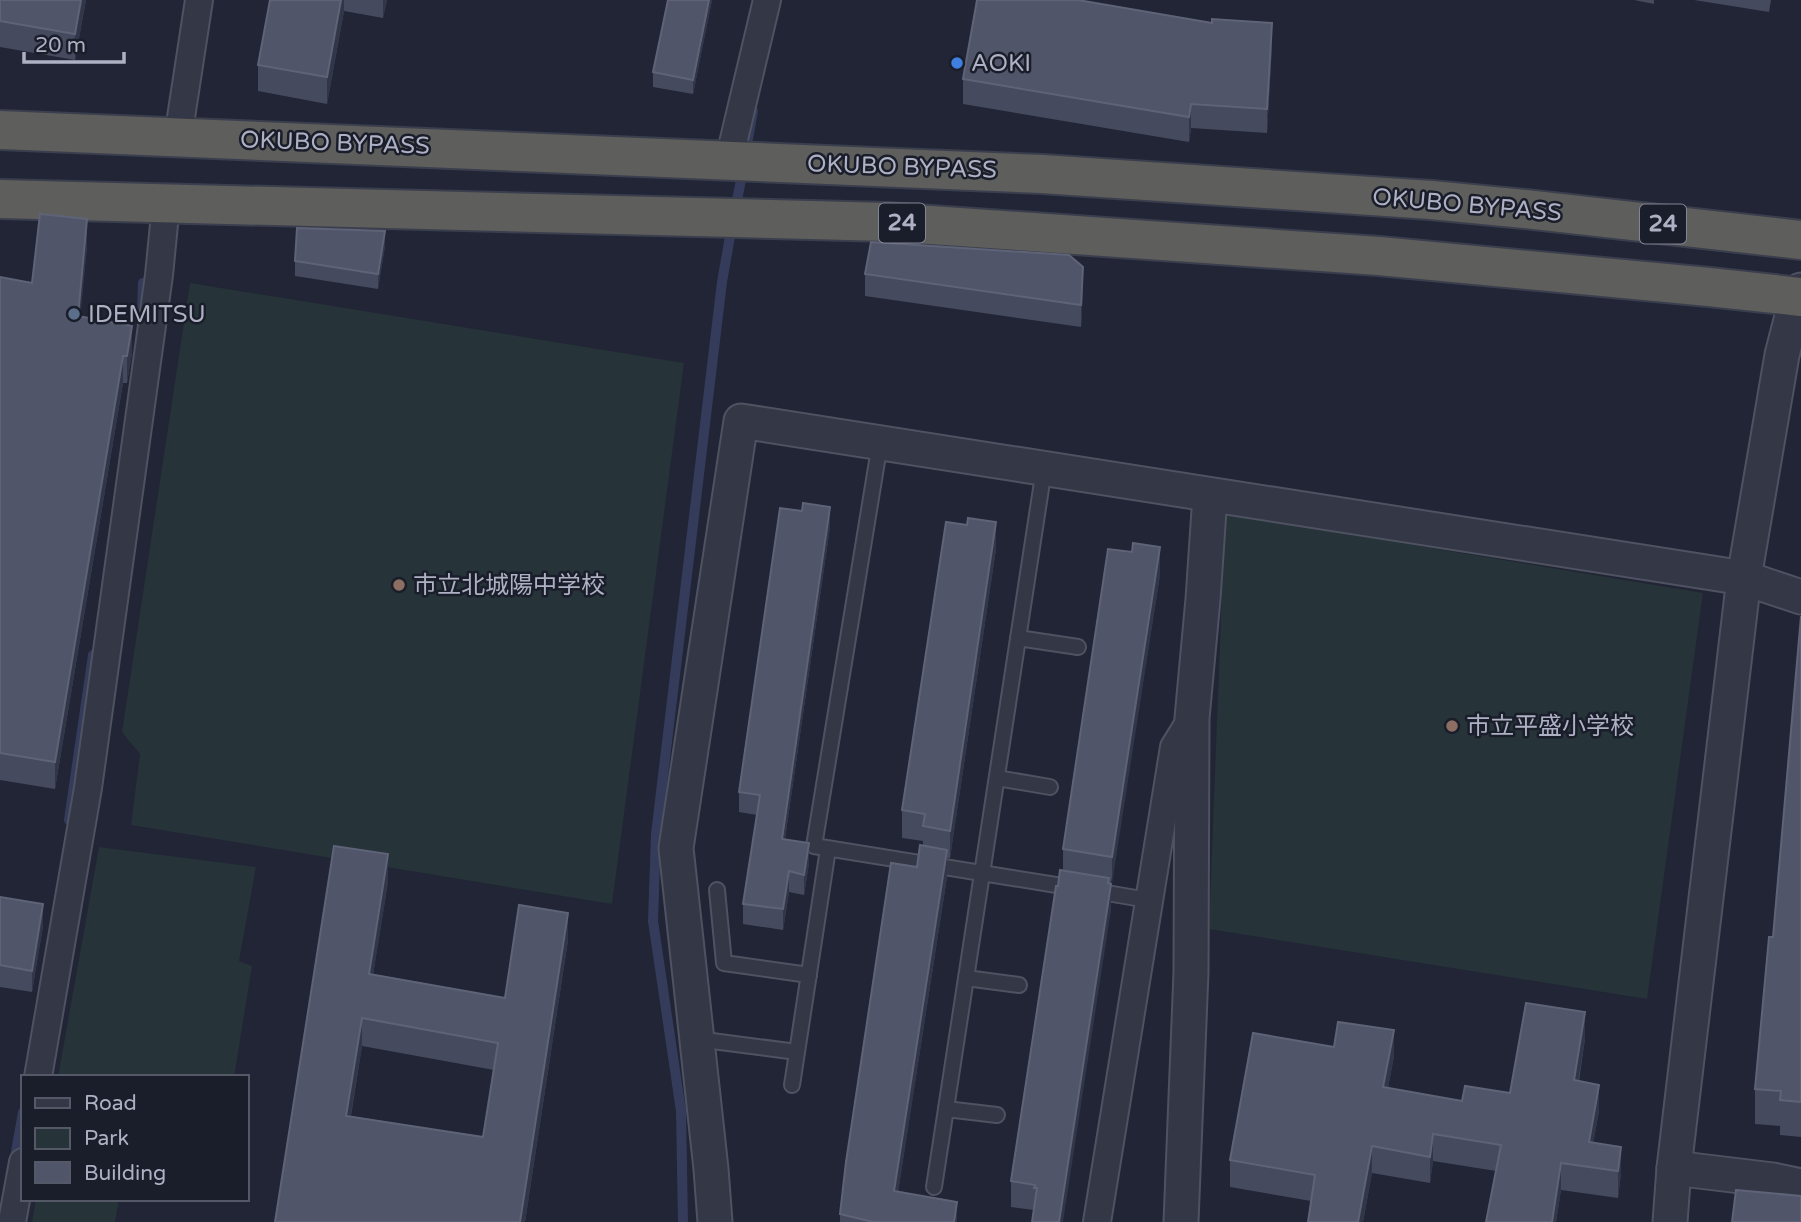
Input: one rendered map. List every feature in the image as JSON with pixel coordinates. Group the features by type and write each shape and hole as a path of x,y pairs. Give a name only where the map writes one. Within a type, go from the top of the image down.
{"highway":[{"name":"OKUBO BYPASS","path":"0,130 1042,174 1417,199 1801,240"},
{"name":"24","path":"0,199 887,222 1379,256 1799,295"}],"street":[{"path":"178,136 199,0"},
{"path":"729,160 767,0"},
{"path":"38,1075 88,788 159,275 166,204"},
{"path":"1670,1222 1674,1168 1744,578 1782,355 1799,295"},
{"path":"715,1222 676,848 741,421 1744,578 1801,597"},
{"path":"1181,1222 1191,972 1192,719 1210,495"},
{"path":"1097,1222 1174,747 1192,719"},
{"path":"1674,1168 1801,1186"},
{"path":"12,1222 21,1174"}],"lane":[{"path":"880,443 814,846 1149,900"},
{"path":"934,1187 1044,469"},
{"path":"1018,638 1077,647"},
{"path":"997,778 1050,787"},
{"path":"792,1085 828,849"},
{"path":"717,890 724,963 809,975"},
{"path":"966,978 1019,985"},
{"path":"697,1039 797,1052"},
{"path":"946,1109 997,1115"}],"green space":[{"path":"190,283 684,363 612,904 131,825 140,754 122,732"},
{"path":"1225,514 1703,593 1647,999 1209,929"},
{"path":"99,847 256,867 239,961 252,966 234,1075 58,1075"},
{"path":"36,1201 119,1201 115,1222 32,1222"}],"building":[{"path":"0,0 81,0 75,34 0,21"},
{"path":"270,0 341,0 327,77 258,65"},
{"path":"668,0 709,0 693,80 653,72"},
{"path":"977,0 1078,0 1212,23 1212,19 1272,23 1267,109 1191,104 1189,117 963,79"},
{"path":"40,214 87,219 78,316 132,326 127,356 123,356 55,762 0,753 0,277 32,283"},
{"path":"297,228 385,231 378,274 295,261"},
{"path":"871,242 1069,255 1083,267 1081,305 865,274"},
{"path":"803,503 830,507 782,839 809,843 804,875 789,871 783,909 743,904 760,795 739,792 780,508 802,511"},
{"path":"968,518 996,522 950,831 923,826 925,814 902,810 946,522 967,525"},
{"path":"1133,543 1160,547 1112,857 1063,849 1108,549 1132,552"},
{"path":"1801,616 1801,1102 1780,1100 1781,1091 1755,1089 1769,937 1773,937"},
{"path":"920,845 947,850 894,1191 957,1202 954,1222 873,1222 840,1214 846,1162 891,863 917,867"},
{"path":"334,846 388,854 369,974 505,998 519,905 568,913 520,1222 275,1222","holes":["362,1018 498,1043 483,1137 346,1116"]},
{"path":"1060,870 1109,878 1108,883 1111,884 1059,1222 1032,1222 1037,1188 1034,1188 1035,1185 1011,1181"},
{"path":"0,897 43,904 32,971 0,965"},
{"path":"1526,1003 1585,1012 1574,1080 1599,1085 1589,1142 1621,1147 1618,1171 1561,1163 1552,1222 1486,1222 1501,1145 1433,1134 1430,1157 1372,1146 1358,1222 1308,1222 1315,1175 1230,1160 1253,1033 1334,1047 1338,1022 1394,1030 1383,1087 1462,1101 1465,1086 1510,1093"},
{"path":"1736,1190 1801,1196 1801,1222 1732,1222"}],"waterway":[{"path":"745,155 753,111"},
{"path":"735,210 743,170"},
{"path":"683,1222 681,1111 653,921 656,834 722,282 732,225"},
{"path":"142,311 143,283"},
{"path":"69,820 93,655"},
{"path":"14,1163 21,1123"}],"place":[{"name":"AOKI","path":"957,63"},
{"name":"IDEMITSU","path":"74,314"},
{"name":"市立北城陽中学校","path":"399,585"},
{"name":"市立平盛小学校","path":"1452,726"}]}
